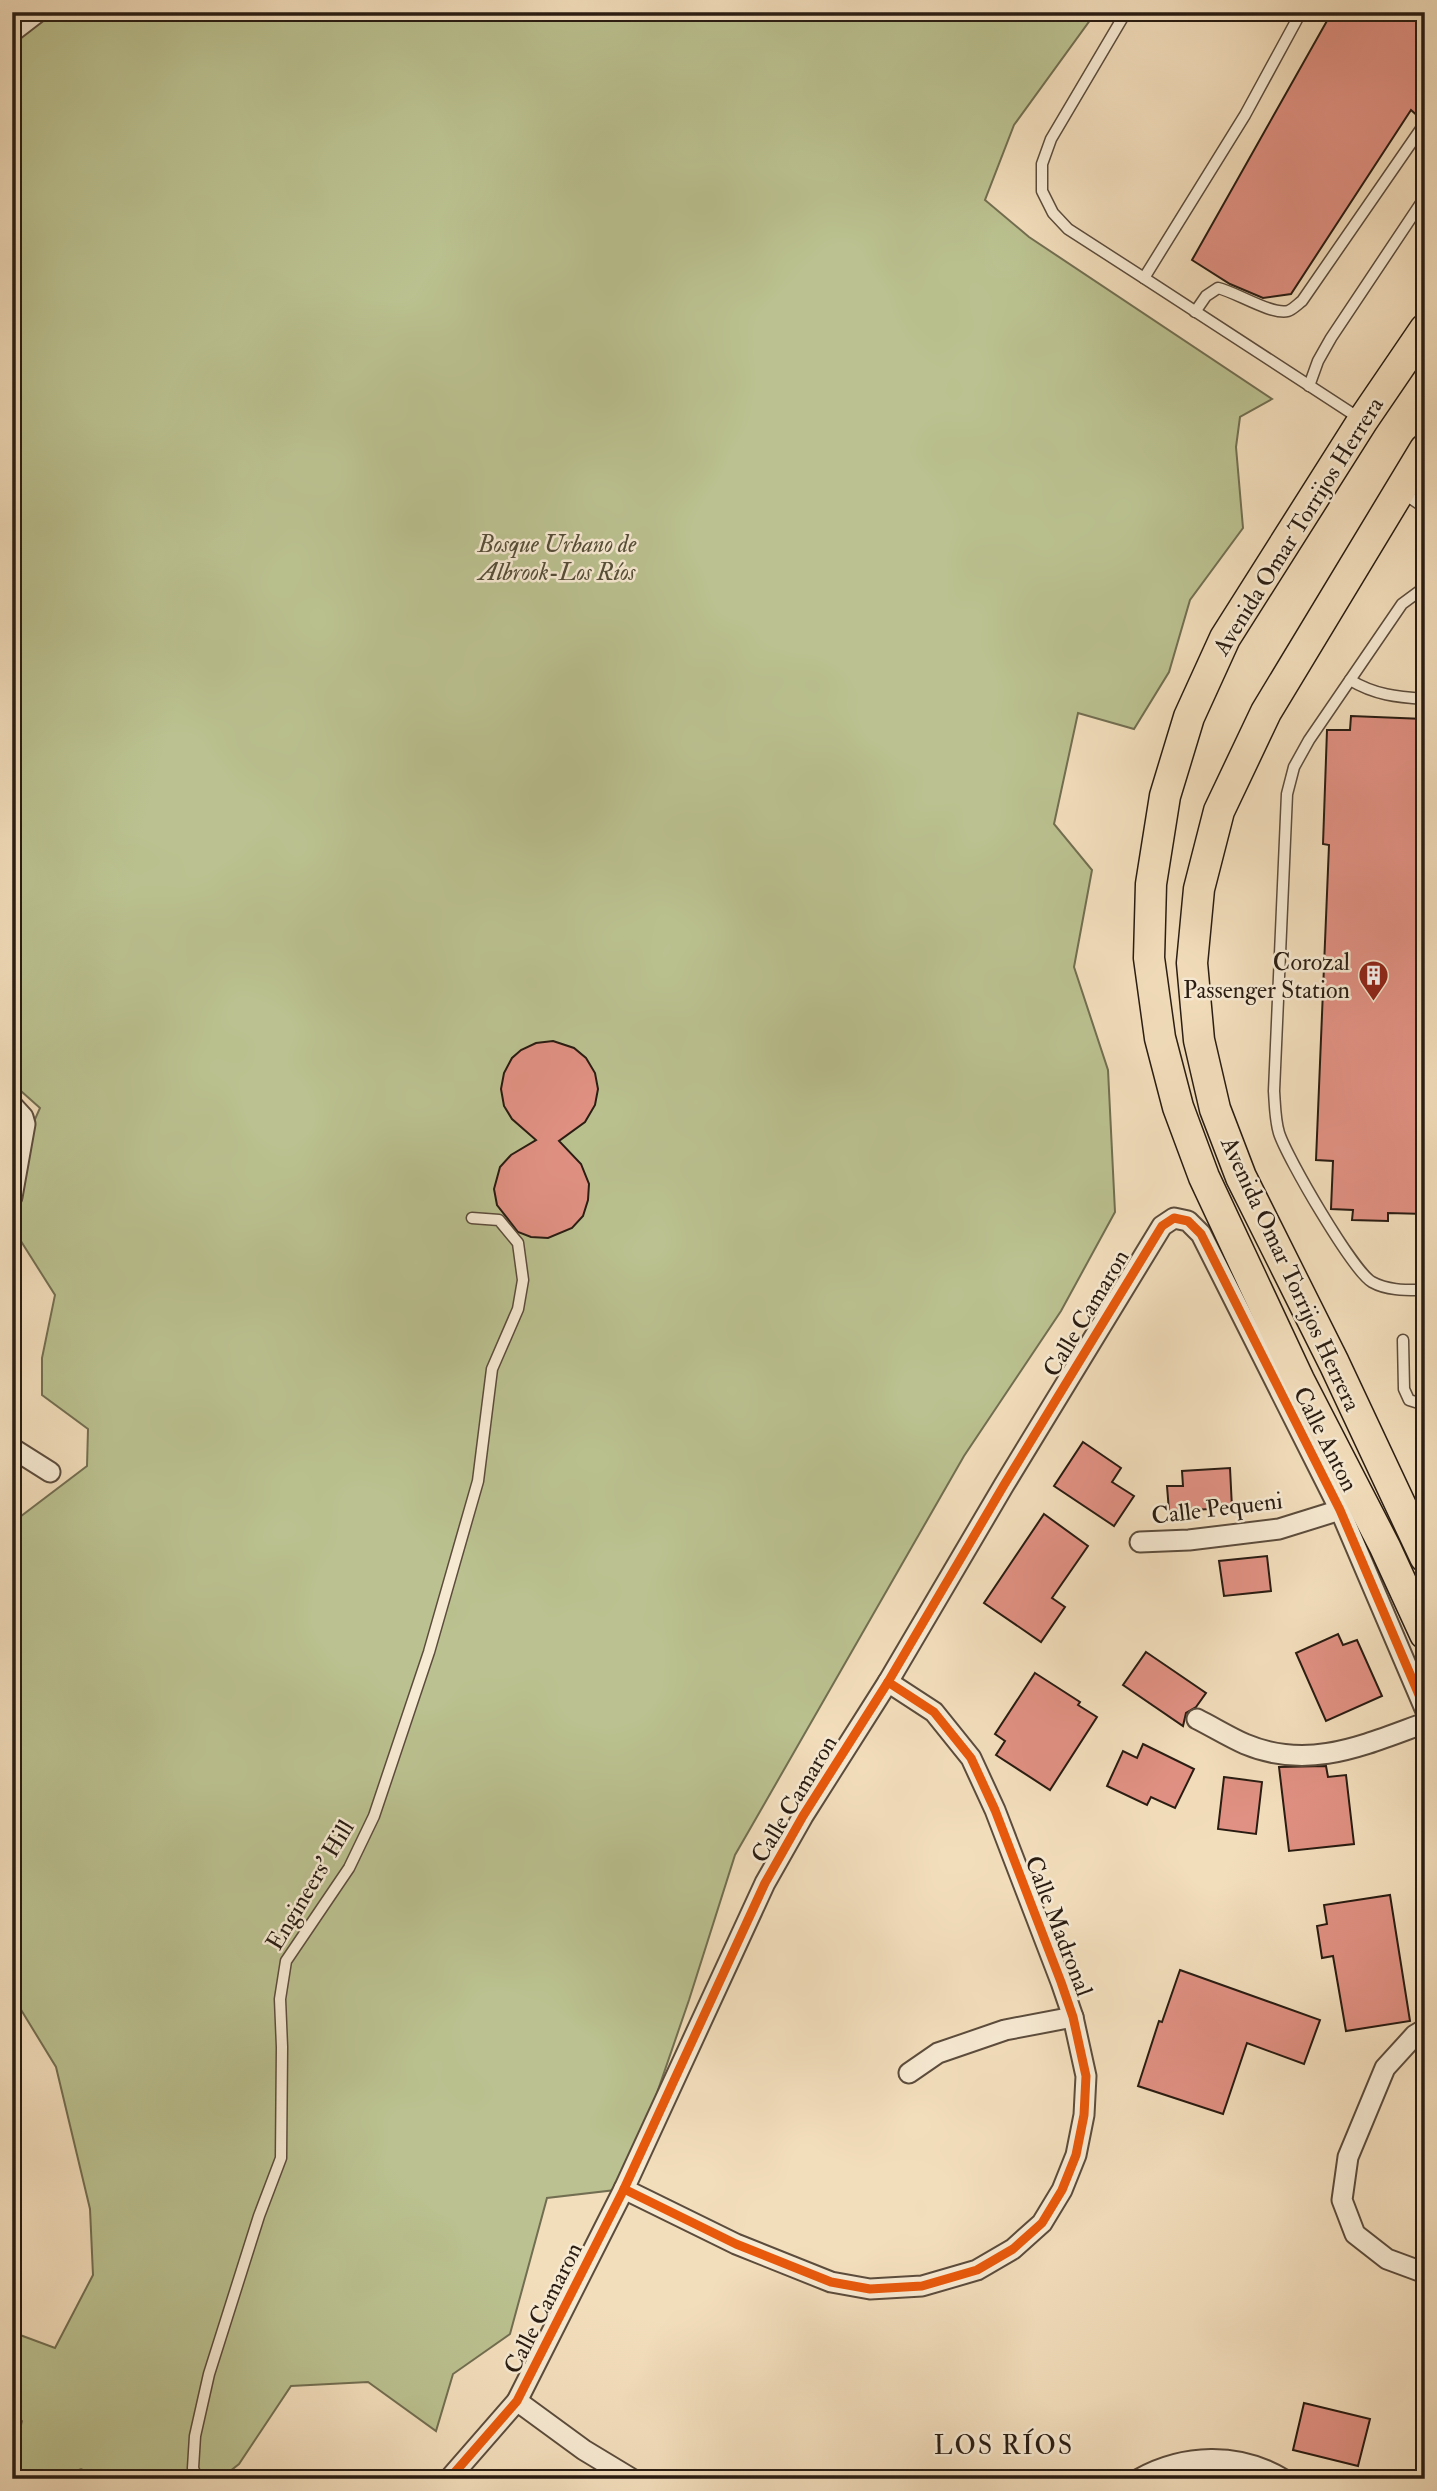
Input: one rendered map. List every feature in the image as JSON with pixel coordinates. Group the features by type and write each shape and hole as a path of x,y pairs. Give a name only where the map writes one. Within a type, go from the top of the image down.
{"main road":[{"name":"Avenida Omar Torrijos Herrera","path":"1425,329 1225,638 1189,717 1165,796 1151,884 1149,958 1160,1038 1175,1096 1204,1177 1299,1380 1385,1547 1425,1634"},
{"name":"Avenida Omar Torrijos Herrera","path":"1425,449 1266,712 1219,811 1199,889 1192,963 1199,1040 1215,1109 1241,1177 1335,1363 1425,1557"}],"street":[{"path":"12,32 38,12"},
{"path":"12,1105 23,1117 25,1124 12,1196"},
{"name":"Calle Anton","path":"1162,1226 1174,1217 1188,1221 1200,1234 1340,1510 1425,1709"},
{"name":"Calle Camaron","path":"449,2479 517,2402 624,2189 765,1883 803,1816 888,1682 1162,1226"},
{"path":"12,1448 50,1472"},
{"name":"Calle Pequeni","path":"1140,1542 1189,1540 1279,1529 1340,1510"},
{"name":"Calle Madronal","path":"624,2189 736,2244 831,2282 870,2289 922,2286 976,2270 1013,2249 1042,2223 1062,2190 1076,2155 1084,2115 1086,2076 1073,2017 995,1810 971,1758 934,1712 888,1682"},
{"path":"1197,1719 1246,1745 1290,1756 1323,1756 1365,1745 1425,1723"},
{"path":"909,2073 939,2053 1005,2030 1073,2017"},
{"path":"1425,2029 1415,2035 1385,2068 1348,2157 1342,2200 1355,2234 1387,2259 1425,2273"},
{"path":"517,2402 584,2450 632,2479"},
{"path":"1139,2479 1169,2465 1209,2459 1247,2463 1283,2479"}],"lane":[{"path":"1126,12 1051,139 1041,164 1042,191 1053,213 1068,229 1363,421"},
{"path":"1144,278 1245,115 1301,12"},
{"path":"1195,312 1206,296 1218,288 1232,291 1271,309 1288,311 1302,301 1425,123"},
{"path":"1309,386 1331,338 1425,197"},
{"path":"1400,491 1425,508"},
{"path":"1425,587 1402,604 1294,766 1287,794 1274,1091 1279,1133 1295,1168 1356,1268 1372,1282 1393,1289 1425,1290"},
{"path":"1350,680 1367,690 1387,696 1425,699"},
{"name":"Engineers' Hill","path":"197,2479 193,2468 195,2436 209,2374 259,2216 281,2158 280,1998 286,1961 349,1868 374,1816 429,1652 478,1481 492,1369 518,1309 523,1280 518,1243 499,1220 472,1218"},
{"path":"1403,1340 1404,1389 1409,1400 1425,1405"}],"green space":[{"name":"Bosque Urbano de Albrook-Los Ríos","path":"48,12 1096,12 1014,125 985,200 1029,237 1272,399 1240,417 1236,447 1243,528 1190,600 1169,672 1134,729 1078,713 1054,824 1092,870 1074,967 1108,1070 1115,1212 1061,1311 964,1456 735,1855 624,2189 547,2198 510,2334 453,2374 436,2431 368,2382 291,2386 239,2464 220,2479 102,2479 81,2469 56,2479 12,2479 12,2460 22,2421 12,2412 12,2332 55,2348 93,2275 90,2209 56,2067 12,1995 12,1523 87,1466 88,1429 42,1395 42,1358 55,1295 12,1227 12,1189 19,1155 40,1108 12,1083 12,40"}],"building":[{"path":"1332,12 1425,12 1425,116 1420,118 1411,110 1291,294 1263,298 1230,284 1192,260"},
{"name":"Corozal Passenger Station","path":"1351,716 1424,719 1425,731 1425,1214 1388,1213 1388,1221 1352,1220 1353,1210 1331,1209 1333,1161 1316,1160 1329,845 1323,844 1327,730 1350,730"},
{"path":"553,1041 574,1048 586,1058 595,1073 598,1089 595,1105 585,1122 559,1141 581,1164 589,1184 588,1200 583,1216 572,1228 548,1238 531,1237 518,1232 497,1205 494,1189 500,1167 511,1155 536,1140 512,1119 504,1106 501,1089 504,1073 512,1058 536,1043"},
{"path":"1083,1442 1121,1468 1112,1482 1134,1496 1114,1526 1054,1486"},
{"path":"1230,1468 1232,1508 1169,1511 1167,1486 1183,1486 1182,1471"},
{"path":"1044,1514 1088,1546 1052,1598 1065,1607 1041,1642 984,1603"},
{"path":"1267,1556 1271,1591 1224,1596 1219,1561"},
{"path":"1338,1634 1343,1645 1357,1640 1382,1696 1326,1721 1296,1653"},
{"path":"1146,1652 1206,1693 1196,1707 1186,1713 1183,1726 1123,1685"},
{"path":"1035,1673 1080,1702 1078,1705 1097,1717 1050,1790 996,1755 1005,1741 995,1734"},
{"path":"1143,1744 1194,1769 1175,1808 1151,1797 1147,1805 1107,1786 1123,1751 1137,1758"},
{"path":"1326,1766 1328,1777 1346,1775 1354,1844 1289,1851 1279,1767"},
{"path":"1224,1777 1262,1782 1256,1834 1218,1829"},
{"path":"1390,1895 1410,2021 1346,2031 1333,1956 1322,1958 1317,1926 1327,1924 1324,1905"},
{"path":"1180,1970 1320,2020 1304,2064 1247,2043 1223,2114 1138,2086 1159,2021 1162,2022"},
{"path":"1304,2403 1370,2419 1358,2466 1293,2450"}],"cycle path":[{"path":"449,2479 517,2401 624,2189 765,1883 803,1816 888,1682 1162,1226 1174,1218 1188,1221 1201,1234 1340,1510 1425,1709"},
{"path":"624,2189 736,2244 831,2282 870,2289 922,2286 977,2270 1013,2249 1042,2223 1062,2190 1076,2155 1084,2115 1086,2076 1073,2017 995,1810 971,1758 934,1712 888,1682"}],"place":[{"name":"Corozal Passenger Station","path":"1373,1003"}],"district":[{"name":"LOS RÍOS","path":"1004,2445"}]}
